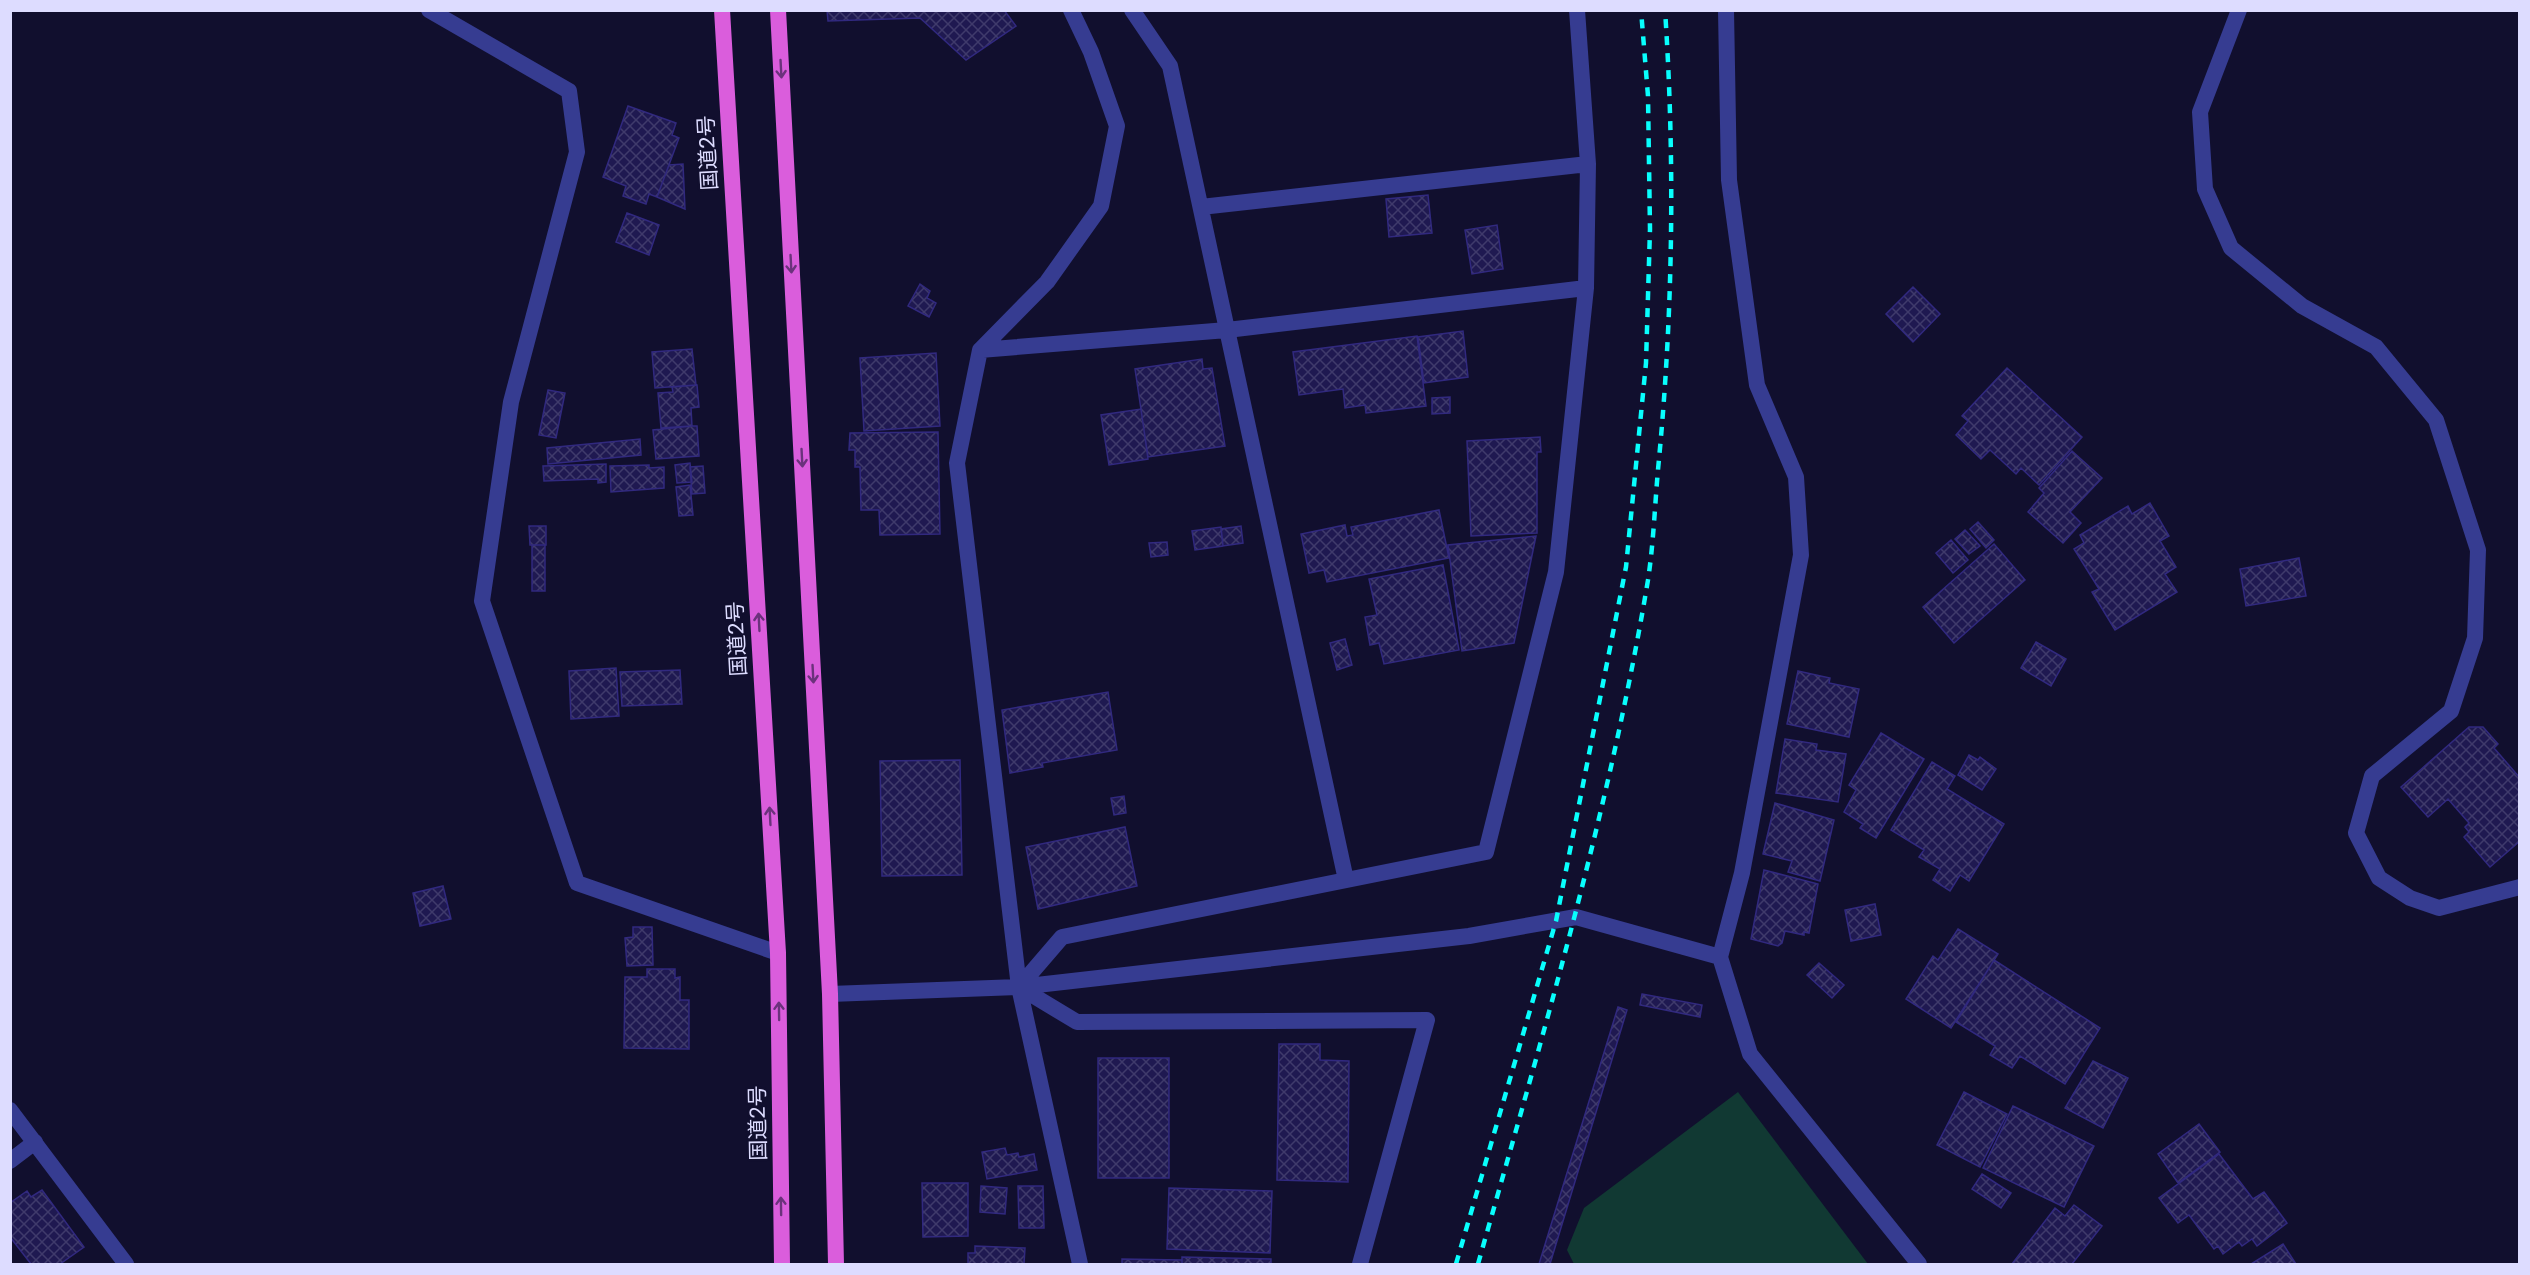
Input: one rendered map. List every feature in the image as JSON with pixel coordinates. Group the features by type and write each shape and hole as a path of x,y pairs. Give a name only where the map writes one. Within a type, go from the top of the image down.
{"highway":[{"name":"国道2号","path":"722,10 778,953 782,1264"},
{"path":"778,10 830,994 836,1264"}],"street":[{"path":"429,10 568,91 578,152 511,402 482,601 578,883 778,953"},
{"path":"1071,10 1090,52 1117,126 1101,206 1047,282 980,350 957,463 1019,987 1080,1264"},
{"path":"1132,10 1170,66 1346,880"},
{"path":"1019,987 1062,938 1486,852 1556,572 1586,288 1588,164 1576,10"},
{"path":"1726,10 1729,180 1756,385 1796,477 1801,555 1742,873 1720,957 1750,1054 1920,1264"},
{"path":"2239,10 2200,112 2205,189 2231,248 2302,306 2376,347 2436,420 2478,550 2475,638 2451,711 2372,776 2356,833 2379,878 2410,898 2439,908 2520,887"},
{"path":"1201,207 1588,164"},
{"path":"980,350 1227,330 1586,288"},
{"path":"830,994 1019,987 1469,936 1576,917 1720,957"},
{"path":"1019,987 1077,1022 1427,1020 1360,1264"},
{"path":"10,1110 126,1264"},
{"path":"10,1161 35,1142"}],"green space":[{"path":"1738,1092 1868,1264 1574,1264 1567,1250 1584,1208"}],"building":[{"path":"827,10 1004,10 1016,26 966,60 920,18 828,21"},
{"path":"628,106 676,123 672,135 679,138 657,197 649,194 646,204 623,196 626,186 603,177"},
{"path":"683,164 685,209 657,197 669,165"},
{"path":"1428,195 1432,233 1389,237 1386,199"},
{"path":"627,213 659,225 649,255 616,242"},
{"path":"1497,225 1503,269 1472,274 1465,230"},
{"path":"920,284 930,291 927,298 936,303 929,317 908,306"},
{"path":"1913,287 1940,314 1913,342 1886,314"},
{"path":"1463,331 1468,377 1424,383 1418,337"},
{"path":"1417,336 1426,406 1366,413 1365,405 1345,408 1343,389 1299,395 1293,352"},
{"path":"692,349 696,385 655,388 652,352"},
{"path":"936,353 940,426 864,431 860,358"},
{"path":"1202,359 1203,369 1212,368 1225,446 1148,457 1135,369"},
{"path":"2007,368 2082,437 2039,485 2021,468 2016,474 1990,450 1981,459 1956,435 1968,421 1962,416"},
{"path":"697,385 699,407 691,408 692,426 661,428 658,393 673,392 672,387"},
{"path":"548,390 565,393 556,438 539,435"},
{"path":"1450,397 1450,413 1432,414 1432,398"},
{"path":"1141,409 1148,459 1109,465 1101,415"},
{"path":"697,426 699,456 656,459 653,430"},
{"path":"938,432 940,534 880,535 879,510 861,510 860,467 855,467 855,450 849,450 850,433"},
{"path":"1540,437 1541,452 1537,452 1537,533 1471,536 1467,441"},
{"path":"640,439 641,455 548,464 547,448"},
{"path":"2072,451 2102,478 2070,512 2081,523 2063,543 2028,512 2044,493 2039,488"},
{"path":"690,463 692,482 677,483 675,465"},
{"path":"606,464 606,482 598,483 598,479 544,481 543,466"},
{"path":"649,465 649,468 664,467 664,488 611,492 610,466"},
{"path":"703,466 705,493 692,494 690,467"},
{"path":"690,485 693,515 679,516 676,487"},
{"path":"2150,503 2169,536 2160,541 2176,567 2165,574 2177,592 2115,630 2092,592 2099,589 2074,549 2084,543 2080,535 2128,506 2132,514"},
{"path":"1439,510 1449,558 1327,582 1324,570 1309,573 1301,534 1345,525 1347,536 1353,535 1351,527"},
{"path":"1978,522 1994,540 1986,548 1970,529"},
{"path":"529,526 546,526 546,545 530,545"},
{"path":"1241,526 1243,543 1223,546 1221,529"},
{"path":"1221,527 1223,546 1195,550 1192,531"},
{"path":"1965,530 1980,546 1969,554 1955,539"},
{"path":"1536,536 1514,643 1462,651 1448,545"},
{"path":"1951,540 1968,560 1953,573 1936,553"},
{"path":"1167,542 1168,555 1151,557 1149,543"},
{"path":"1994,544 2025,580 1954,643 1923,607"},
{"path":"532,545 545,545 545,591 532,591"},
{"path":"2299,558 2306,596 2246,606 2240,569"},
{"path":"1443,565 1459,650 1384,664 1379,643 1370,645 1365,617 1377,615 1369,579"},
{"path":"1345,639 1352,665 1337,670 1330,643"},
{"path":"2036,642 2066,659 2051,686 2021,668"},
{"path":"616,668 619,716 571,719 569,671"},
{"path":"680,670 682,704 622,706 620,672"},
{"path":"1798,671 1830,678 1829,683 1859,689 1849,737 1787,724"},
{"path":"1108,692 1117,750 1042,763 1043,767 1010,773 1002,710"},
{"path":"2469,727 2483,727 2498,744 2494,748 2520,778 2520,841 2490,867 2464,837 2469,832 2465,827 2469,823 2448,799 2428,817 2401,787"},
{"path":"1881,733 1924,759 1876,838 1860,828 1863,824 1844,812 1856,790 1849,785"},
{"path":"1785,739 1817,744 1816,750 1846,754 1838,802 1776,793"},
{"path":"1969,755 1978,760 1980,757 1996,769 1982,790 1958,775"},
{"path":"960,760 962,875 882,876 880,761"},
{"path":"1932,762 1955,776 1947,789 2004,824 1969,881 1960,875 1950,891 1933,880 1940,869 1919,857 1924,850 1891,830"},
{"path":"1124,796 1126,813 1114,815 1111,798"},
{"path":"1775,803 1834,820 1820,881 1788,872 1792,861 1763,854"},
{"path":"1125,827 1137,886 1038,909 1026,847"},
{"path":"1764,870 1818,884 1809,933 1804,932 1804,935 1785,931 1782,943 1778,946 1751,939"},
{"path":"443,886 451,919 420,926 413,893"},
{"path":"1875,904 1881,935 1851,941 1845,910"},
{"path":"633,927 652,927 653,965 627,966 625,938 633,937"},
{"path":"1958,929 1998,954 1951,1028 1906,999 1933,956 1938,960"},
{"path":"1994,960 2100,1028 2065,1084 2020,1056 2012,1068 1990,1055 1995,1046 1956,1022"},
{"path":"1819,963 1844,985 1832,998 1807,975"},
{"path":"647,969 675,969 675,978 680,977 680,1000 689,1000 689,1049 624,1048 625,977 647,977"},
{"path":"1642,994 1702,1005 1700,1017 1640,1005"},
{"path":"1618,1007 1627,1010 1550,1264 1539,1264"},
{"path":"1279,1044 1320,1044 1320,1060 1349,1061 1348,1182 1277,1180"},
{"path":"1098,1058 1169,1058 1169,1178 1098,1178"},
{"path":"2093,1061 2128,1078 2103,1128 2065,1108"},
{"path":"1964,1092 2007,1114 1980,1167 1937,1145"},
{"path":"2013,1106 2094,1146 2064,1207 1983,1168"},
{"path":"2199,1124 2220,1152 2178,1183 2158,1154"},
{"path":"1005,1148 1007,1155 1018,1153 1019,1157 1034,1154 1037,1170 987,1179 982,1152"},
{"path":"2219,1154 2253,1199 2264,1192 2287,1223 2257,1246 2252,1239 2242,1246 2239,1242 2223,1254 2218,1246 2214,1249 2189,1215 2178,1223 2159,1198"},
{"path":"1982,1174 2011,1193 2001,1208 1972,1189"},
{"path":"922,1183 968,1183 968,1236 923,1237"},
{"path":"981,1186 1007,1188 1005,1214 980,1212"},
{"path":"1018,1186 1043,1186 1044,1228 1019,1228"},
{"path":"1169,1188 1272,1191 1270,1253 1167,1249"},
{"path":"42,1190 84,1247 60,1264 31,1264 10,1237 10,1203 27,1191 31,1197"},
{"path":"2074,1205 2102,1226 2072,1264 2012,1264 2055,1208 2065,1216"},
{"path":"2283,1244 2296,1264 2251,1264"},
{"path":"975,1246 1025,1248 1024,1264 968,1264 968,1253 975,1253"},
{"path":"1182,1257 1271,1259 1271,1264 1182,1264"},
{"path":"1122,1259 1182,1260 1182,1264 1122,1264"}],"railway":[{"path":"1456,1264 1556,921 1626,567 1646,363 1650,229 1648,96 1641,10"},
{"path":"1478,1264 1550,1010 1594,839 1632,667 1648,580 1664,403 1670,291 1670,122 1665,10"}]}
